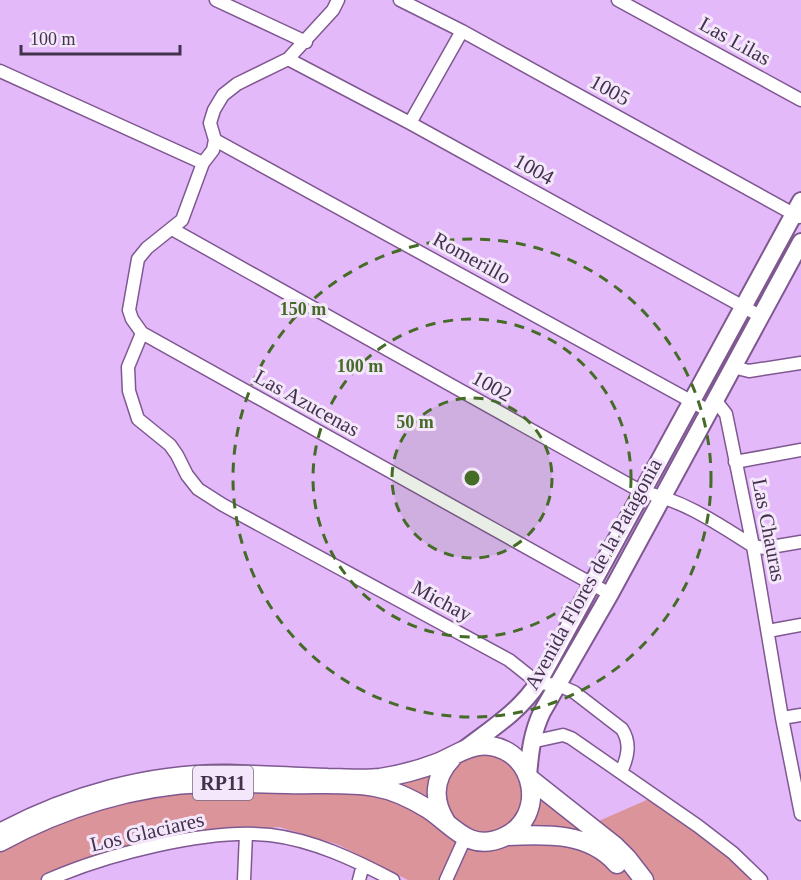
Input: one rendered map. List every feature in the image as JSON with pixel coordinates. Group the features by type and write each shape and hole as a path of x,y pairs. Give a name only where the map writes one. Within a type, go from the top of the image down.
{"main road":[{"name":"RP11","path":"0,833 89,795 151,782 225,774 373,779 419,769 477,746 490,746 503,749 514,756 524,766 529,777 615,846 644,880"},
{"path":"447,824 438,807 436,789 445,765 459,752"},
{"path":"507,836 518,828 531,804 532,791 529,777"},
{"name":"RP11","path":"0,842 42,822 103,800 153,788 204,783 377,787 417,802 465,838"},
{"path":"465,838 481,841 507,836 549,834 583,842 606,854 630,880"}],"street":[{"path":"216,0 306,42"},
{"path":"142,333 132,319 129,310 138,259 147,248 182,220 203,163 213,150 215,140 210,123 223,95 237,84 288,59 306,42 333,10 338,0"},
{"name":"1005","path":"400,0 799,211"},
{"name":"Las Lilas","path":"618,0 801,100"},
{"path":"410,123 462,31"},
{"name":"1004","path":"288,59 410,123 760,316"},
{"path":"0,71 203,163"},
{"name":"Romerillo","path":"215,140 692,401 712,405"},
{"name":"Avenida Flores de la Patagonia","path":"459,752 515,711 538,683 799,211"},
{"name":"1002","path":"172,229 642,492 662,496 687,506 753,546"},
{"name":"Avenida Flores de la Patagonia","path":"529,777 534,728 610,594 801,242"},
{"name":"Michay","path":"142,333 128,367 129,391 134,408 138,419 170,445 198,489 233,511 509,660 538,683"},
{"name":"Las Azucenas","path":"142,333 610,594"},
{"path":"733,367 749,371 801,363"},
{"name":"Las Chauras","path":"712,405 726,414 753,546 782,718 800,797 801,814"},
{"path":"735,462 801,450"},
{"path":"753,546 765,548 801,542"},
{"path":"768,630 801,625"},
{"path":"538,683 558,685 574,693 622,729 627,737 628,748 626,762 621,772"},
{"path":"782,718 801,715"},
{"path":"531,741 563,735 571,738 698,826 733,853 760,880"},
{"path":"244,880 246,834"},
{"name":"Los Glaciares","path":"48,880 89,865 175,843 207,837 246,834 269,835 294,840 330,851 393,880"},
{"path":"446,880 465,838"},
{"path":"359,880 363,865"}],"shaded area":[{"path":"476,751 511,760 526,793 519,817 499,832 474,834 447,814 442,792 456,761"},
{"path":"439,768 433,801 390,785"},
{"path":"182,791 364,791 404,801 456,838 528,828 538,812 542,798 587,829 601,820 649,799 764,880 408,880 339,845 279,827 204,834 67,867 40,880 0,880 0,848 76,816 138,798"}]}
